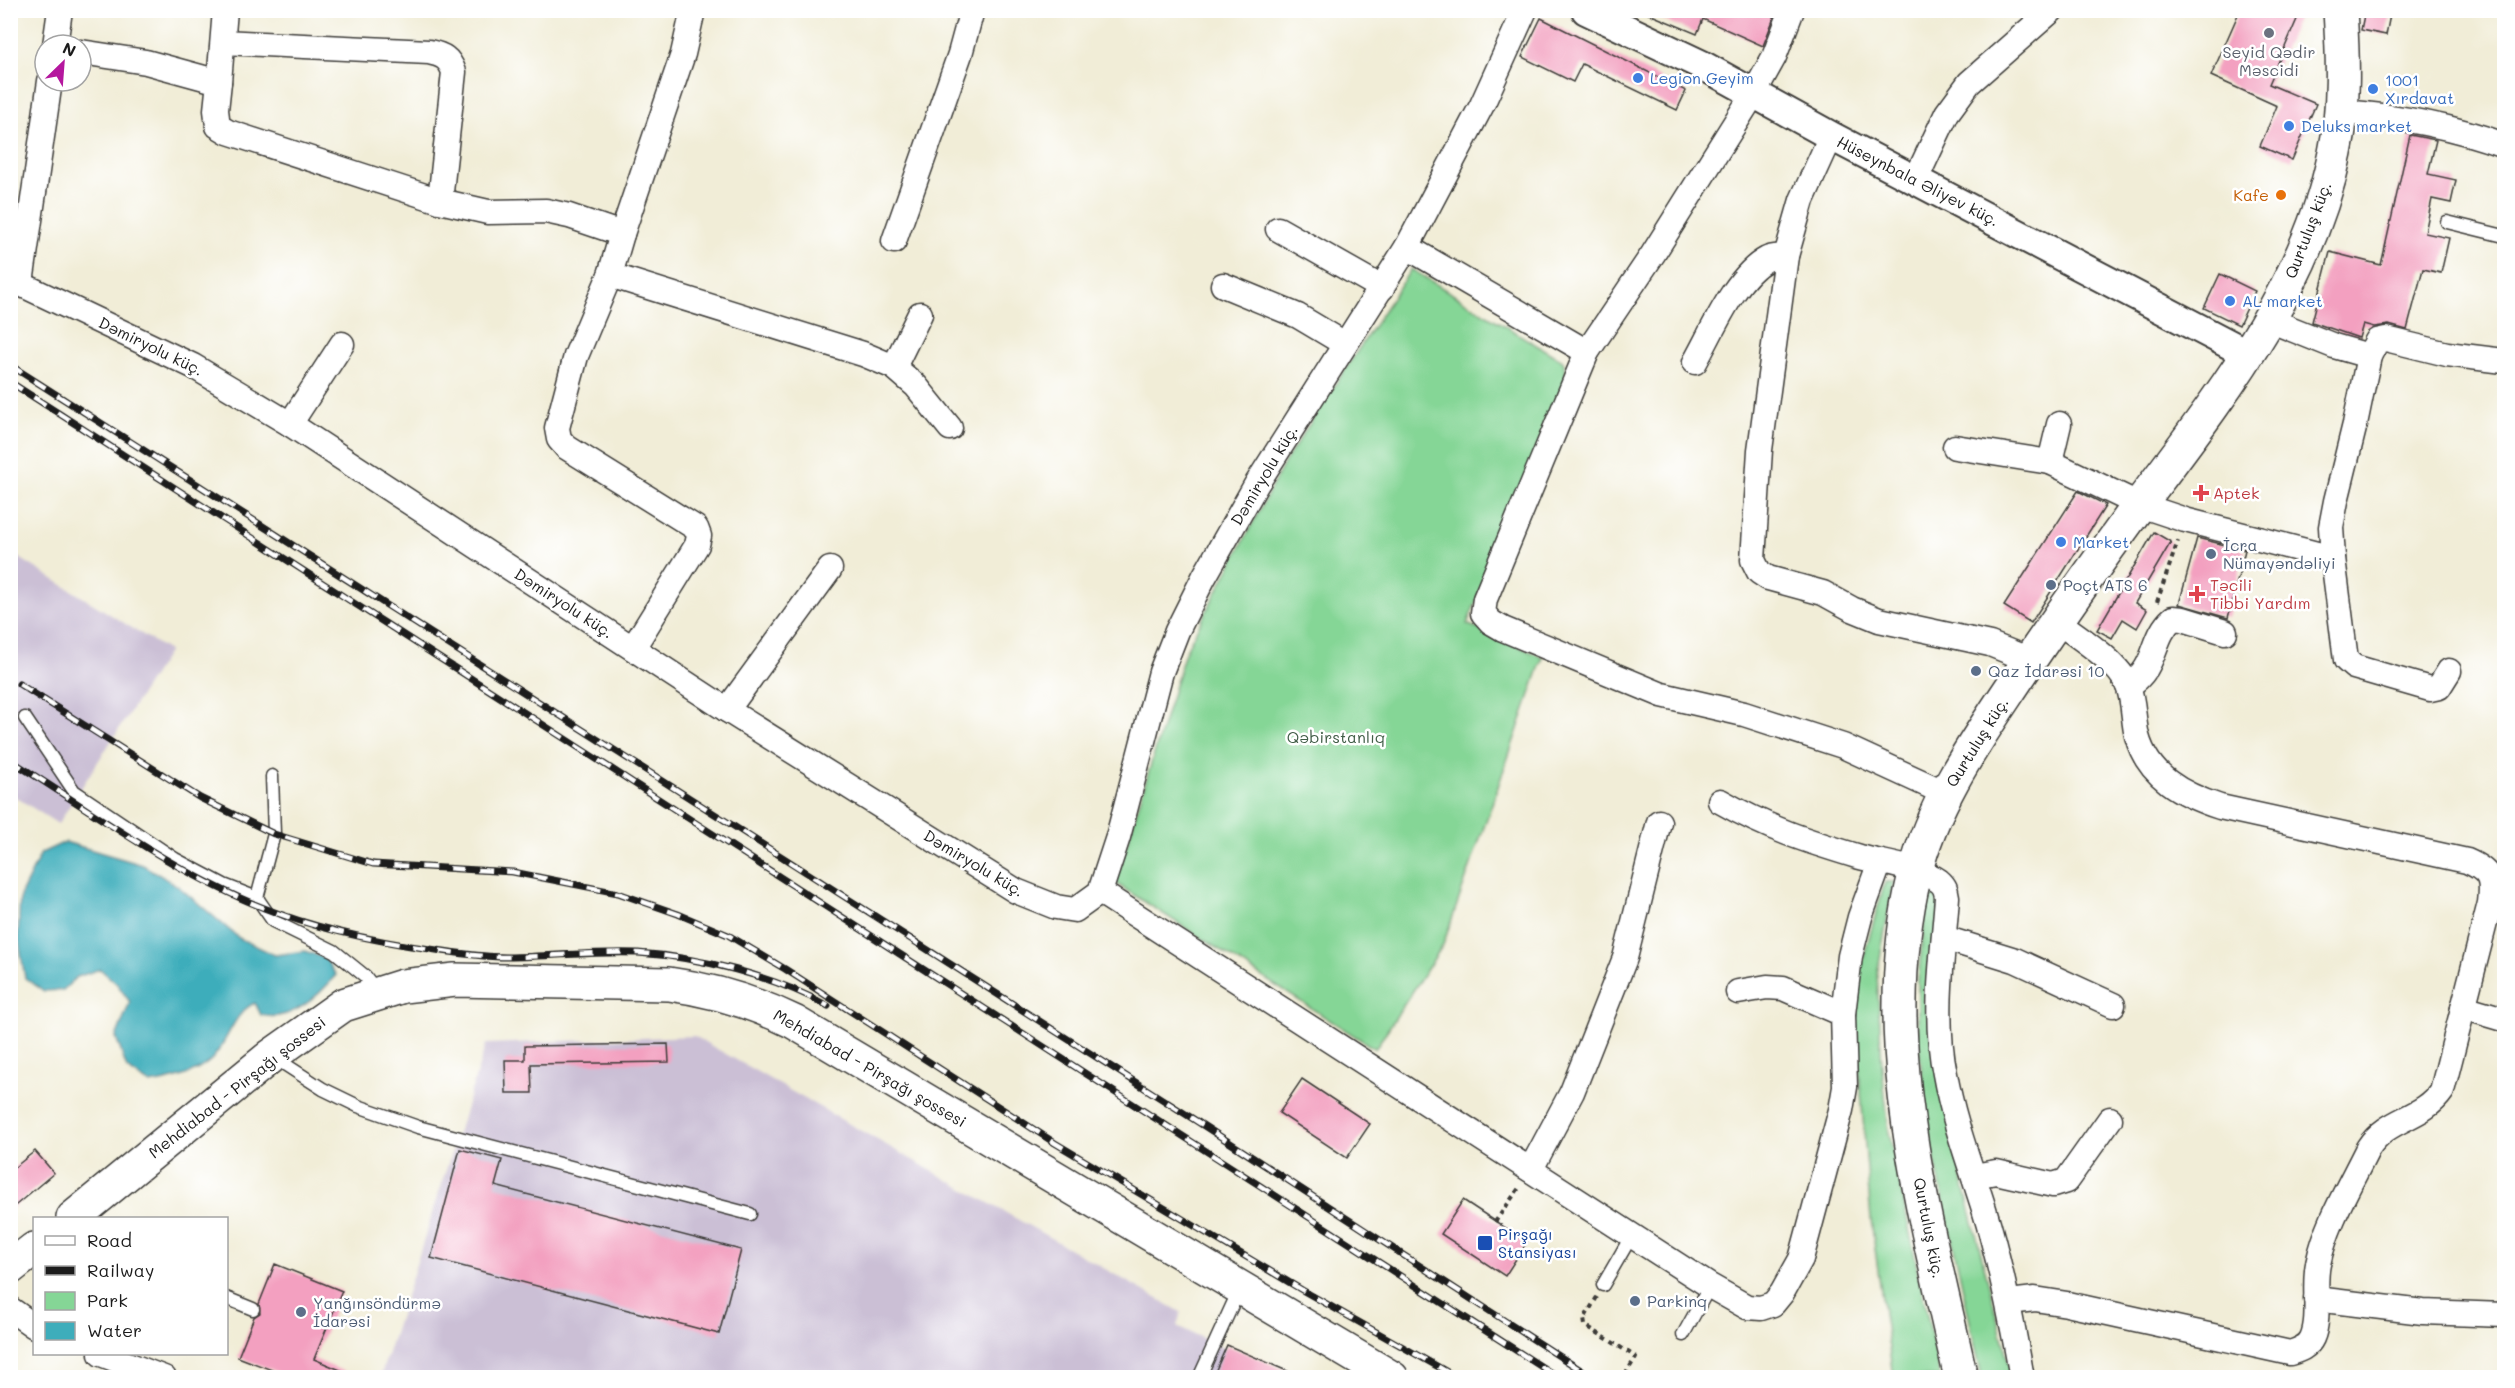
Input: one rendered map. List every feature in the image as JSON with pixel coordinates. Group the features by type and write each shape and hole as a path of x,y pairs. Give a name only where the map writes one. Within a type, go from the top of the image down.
{"main road":[{"name":"Qurtuluş küç.","path":"1961,1377 1929,1236 1905,1093 1900,963 1916,872 1926,840 1946,793 1978,738 2057,621 2177,456 2270,320 2302,253 2324,193 2335,154 2342,112 2340,10"},
{"name":"Mehdiabad - Pirşağı şossesi","path":"77,1217 271,1056 343,1005 403,986 455,980 506,979 669,984 737,997 767,1008 833,1043 1392,1377"},
{"path":"10,1268 33,1250"}],"street":[{"path":"57,33 60,10"},
{"path":"225,10 216,119 218,126 228,132 440,201 488,212 546,211 569,216 622,234"},
{"path":"633,648 697,546 699,536 696,528 566,447 559,439 557,428 576,356 610,275 683,54 693,10"},
{"path":"894,241 960,54 972,10"},
{"name":"Dəmiryolu küç.","path":"16,281 193,366 290,424 726,710 1016,891 1056,907 1076,910 1100,891 1118,837 1161,672 1177,631 1204,577 1256,485 1407,247 1482,105 1525,10"},
{"name":"Hüseynbala Əliyev küç.","path":"1586,10 1702,65 1831,136 2248,354"},
{"path":"1792,10 1774,57 1754,93 1653,254 1587,352 1485,599 1483,613 1491,622 1635,685 1662,695 1744,714 1843,746 1946,793"},
{"path":"1916,179 1947,114 1969,83 2052,10"},
{"path":"223,42 429,52 442,55 450,60 454,72 440,201"},
{"path":"93,54 146,62 219,82"},
{"path":"16,281 48,93"},
{"path":"2342,112 2410,119 2477,135 2505,145"},
{"path":"1831,136 1802,200 1786,256 1760,450 1753,560 1759,572 1768,578 1823,593 1852,609 1879,620 1990,644 2030,660"},
{"path":"1278,229 1382,288"},
{"path":"1407,247 1587,352"},
{"path":"1695,362 1738,286 1752,269 1770,258 1786,256"},
{"path":"610,275 863,354 894,366 916,386 950,428"},
{"path":"1222,285 1298,316 1345,344"},
{"path":"894,366 921,314"},
{"path":"2270,320 2334,346 2368,356"},
{"path":"2449,671 2439,687 2430,689 2354,667 2346,660 2331,526 2368,356 2377,341 2386,339 2447,354 2505,361"},
{"path":"290,424 342,344"},
{"path":"2049,462 2059,424"},
{"path":"1955,447 2049,462 2140,505 2185,520 2333,558"},
{"path":"726,710 830,569"},
{"path":"2128,686 2140,678 2149,667 2166,624 2173,618 2225,632"},
{"path":"2008,1302 2035,1299 2067,1304 2290,1353 2306,1347 2312,1338 2318,1263 2368,1148 2386,1128 2433,1104 2442,1091 2490,903 2492,886 2489,876 2481,867 2466,861 2229,809 2195,799 2173,788 2156,772 2145,756 2138,737 2128,686 2117,669 2057,621"},
{"path":"1720,801 1758,823 1793,837 1916,872 1938,880 1945,888 1947,897 1939,1021 1944,1072 1959,1134 1974,1176 2008,1302 2022,1377"},
{"path":"1531,1169 1572,1092 1625,957 1659,822"},
{"path":"1100,891 1710,1286 1747,1307 1761,1308 1773,1304 1782,1293 1801,1259 1841,1110 1845,1087 1843,1014 1850,956 1860,917 1880,862"},
{"path":"1944,938 2015,960 2113,1005"},
{"path":"1738,992 1767,987 1783,988 1843,1014"},
{"path":"2463,1007 2505,1019"},
{"path":"1974,1176 1996,1172 2053,1185 2066,1181 2110,1119"},
{"path":"2316,1299 2424,1312 2505,1316"},
{"path":"10,1309 33,1325"},
{"path":"106,1355 164,1377"}],"lane":[{"path":"2447,222 2505,236"},
{"path":"25,718 74,791 175,859 225,885 257,898 273,921 334,951 366,976 378,993"},
{"path":"257,898 274,834 272,776"},
{"path":"271,1056 323,1089 350,1102 418,1127 750,1214"},
{"path":"1603,1286 1632,1235"},
{"path":"1683,1335 1710,1286"},
{"path":"1199,1377 1240,1287"},
{"path":"228,1299 253,1309"}],"path":[{"path":"2156,605 2185,520"},
{"path":"1495,1222 1531,1169"},
{"path":"1603,1286 1584,1319 1585,1325 1636,1357 1623,1377"}],"shaded area":[{"path":"10,552 169,651 58,824 11,794"},
{"path":"694,1036 1181,1312 1177,1326 1225,1349 1227,1345 1293,1377 380,1378 486,1044"}],"green space":[{"name":"Qəbirstanlıq","path":"1411,269 1563,361 1568,378 1467,624 1543,657 1443,945 1375,1049 1115,883 1185,652 1286,460"},
{"path":"1885,882 1894,882 1877,974 1882,1067 1889,1133 1940,1377 1893,1377 1871,1220 1855,1016 1861,966"},
{"path":"1928,891 1939,895 1961,1174 2012,1377 1982,1377 1928,1129 1918,1038 1918,980"}],"water":[{"path":"65,842 143,865 178,886 239,938 275,955 305,951 325,958 336,975 303,1006 283,1015 261,1015 255,1003 247,1007 210,1061 189,1074 150,1084 127,1069 116,1037 130,1002 117,984 100,969 77,977 63,990 44,991 25,978 18,936 20,896 41,853"}],"building":[{"path":"1777,10 1763,46 1703,19 1697,34 1642,11"},
{"path":"2240,10 2301,10 2269,84 2316,104 2292,160 2260,146 2277,106 2211,76"},
{"path":"2365,10 2391,10 2386,35 2361,30"},
{"path":"1541,18 1686,91 1677,110 1582,64 1573,82 1522,57"},
{"path":"2410,135 2436,140 2428,174 2456,180 2451,203 2432,199 2425,233 2449,238 2441,273 2423,269 2407,330 2389,325 2374,327 2363,324 2359,338 2312,322 2330,252 2381,265"},
{"path":"2220,274 2255,291 2239,325 2204,308"},
{"path":"2078,491 2106,505 2031,623 2004,606"},
{"path":"2154,532 2171,542 2135,603 2147,610 2137,628 2123,619 2112,638 2097,630"},
{"path":"2197,538 2245,550 2228,618 2179,604"},
{"path":"668,1044 669,1062 531,1064 532,1093 506,1093 505,1060 525,1060 525,1046"},
{"path":"1302,1079 1370,1124 1347,1158 1279,1113"},
{"path":"460,1149 502,1160 495,1186 741,1250 719,1334 431,1258"},
{"path":"35,1151 54,1173 10,1210 10,1171"},
{"path":"1463,1200 1527,1242 1505,1276 1441,1234"},
{"path":"275,1264 342,1291 314,1359 357,1377 290,1377 238,1357 254,1317 260,1313 259,1304"},
{"path":"1227,1345 1301,1377 1229,1377 1215,1372"}],"railway":[{"path":"10,365 1198,1122 1593,1378"},
{"path":"10,382 1559,1378"},
{"path":"19,684 200,798 274,834 373,864 513,872 618,893 728,935 785,969 1055,1143 1302,1290 1458,1378"},
{"path":"10,760 134,840 198,877 231,894 304,922 388,942 478,956 523,957 638,953 686,959 760,977 807,995 828,1006"}],"place":[{"name":"Seyid Qədir Məscidi","path":"2269,33"},
{"name":"Legion Geyim","path":"1638,78"},
{"name":"1001 Xırdavat","path":"2373,89"},
{"name":"Deluks market","path":"2289,126"},
{"name":"Kafe","path":"2281,195"},
{"name":"AL market","path":"2230,301"},
{"name":"Aptek","path":"2201,493"},
{"name":"Market","path":"2061,542"},
{"name":"İcra Nümayəndəliyi","path":"2211,554"},
{"name":"Poçt ATS 6","path":"2051,585"},
{"name":"Təcili Tibbi Yardım","path":"2197,594"},
{"name":"Qaz İdarəsi 10","path":"1976,671"},
{"name":"Pirşağı Stansiyası","path":"1485,1243"},
{"name":"Parkinq","path":"1635,1301"},
{"name":"Yanğınsöndürmə İdarəsi","path":"301,1312"}]}
